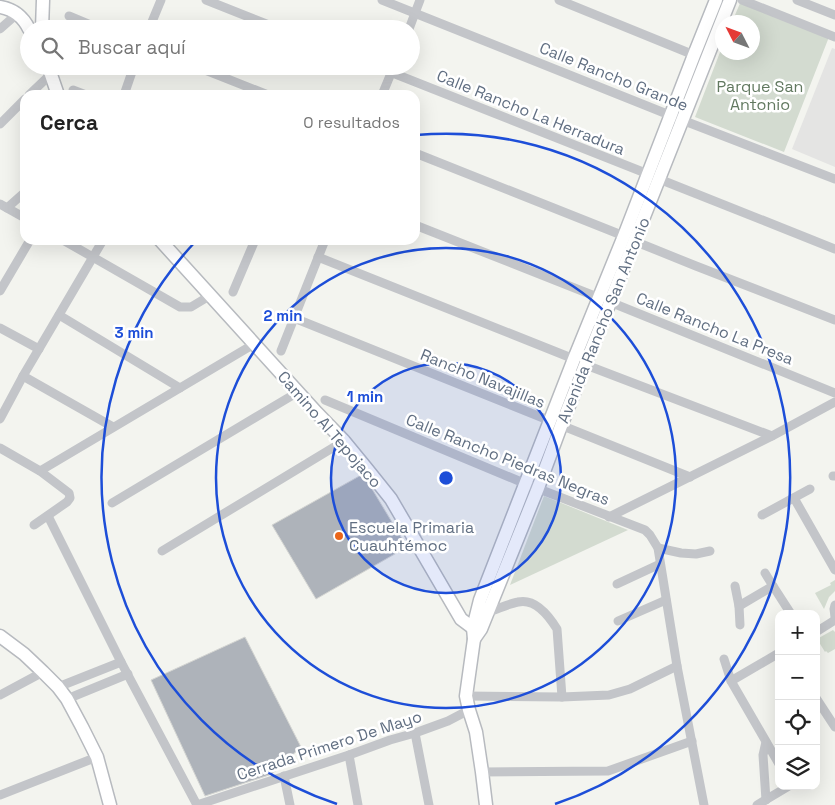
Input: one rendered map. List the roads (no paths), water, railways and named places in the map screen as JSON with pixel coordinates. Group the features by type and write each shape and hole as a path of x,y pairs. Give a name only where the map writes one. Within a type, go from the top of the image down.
{"street":[{"path":"42,20 43,0"},
{"path":"153,20 162,0"},
{"path":"206,0 256,20"},
{"name":"Calle Rancho Grande","path":"382,0 835,179"},
{"path":"412,20 420,0"},
{"path":"559,0 694,55"},
{"name":"Avenida Rancho San Antonio","path":"677,118 694,55 716,0"},
{"name":"Avenida Rancho San Antonio","path":"486,805 476,732 466,696 476,632 483,611 480,600 532,486 677,118 730,0"},
{"path":"742,0 835,37"},
{"path":"797,0 835,15"},
{"path":"0,6 8,8 24,20"},
{"path":"0,29 17,14"},
{"path":"69,16 79,20"},
{"path":"33,90 45,75"},
{"path":"51,75 56,90"},
{"path":"126,90 131,75"},
{"path":"218,75 255,90"},
{"path":"384,90 391,75"},
{"name":"Calle Rancho La Herradura","path":"405,75 835,249"},
{"path":"0,124 20,104"},
{"path":"420,155 835,320"},
{"path":"20,195 4,206 20,215"},
{"name":"Calle Rancho La Presa","path":"420,227 835,393"},
{"path":"0,291 27,245"},
{"path":"72,245 180,307 191,307 211,295"},
{"path":"0,419 3,408 100,245"},
{"name":"Camino Al Tepojaco","path":"165,245 344,441 391,499 460,619 476,632"},
{"path":"233,292 253,245"},
{"path":"281,351 322,245"},
{"path":"318,257 580,362 772,436"},
{"path":"59,315 180,388"},
{"name":"Rancho Navajillas","path":"294,318 690,477"},
{"path":"0,328 39,349"},
{"path":"40,471 254,344"},
{"path":"23,376 113,427"},
{"path":"112,503 298,392"},
{"name":"Calle Rancho Piedras Negras","path":"326,400 532,486 645,530 658,548"},
{"path":"609,517 772,436 835,402"},
{"path":"162,551 344,441"},
{"path":"0,448 40,471 69,493 70,498 67,502 34,525"},
{"path":"762,515 810,489"},
{"path":"794,498 835,570"},
{"path":"48,516 121,662 197,805"},
{"path":"704,805 677,666 658,548 696,554 710,550"},
{"path":"617,584 660,564"},
{"path":"765,573 788,610"},
{"path":"735,586 740,625"},
{"path":"739,606 773,586"},
{"path":"618,621 666,600"},
{"path":"483,611 519,601 529,602 535,605 552,622 557,630 562,697"},
{"path":"820,629 835,618 835,605"},
{"path":"0,636 24,654 58,687 67,699 96,757 110,805"},
{"path":"731,680 775,655"},
{"path":"724,659 731,680 775,757"},
{"path":"58,687 121,662"},
{"path":"466,696 562,697 609,695 630,689 677,666"},
{"path":"0,695 43,672"},
{"path":"67,699 128,674"},
{"path":"817,700 835,727"},
{"name":"Cerrada Primero De Mayo","path":"197,805 415,733 448,721 469,710"},
{"path":"415,733 429,805"},
{"path":"482,772 608,771 692,741"},
{"path":"766,742 763,755 766,800"},
{"path":"349,755 358,805"},
{"path":"0,795 96,757"},
{"path":"284,776 290,805"},
{"path":"758,805 782,790"}],"place":[{"name":"Escuela Primaria Cuauhtémoc","path":"339,536"}],"park label":[{"name":"Parque San Antonio","path":"760,95"}]}
